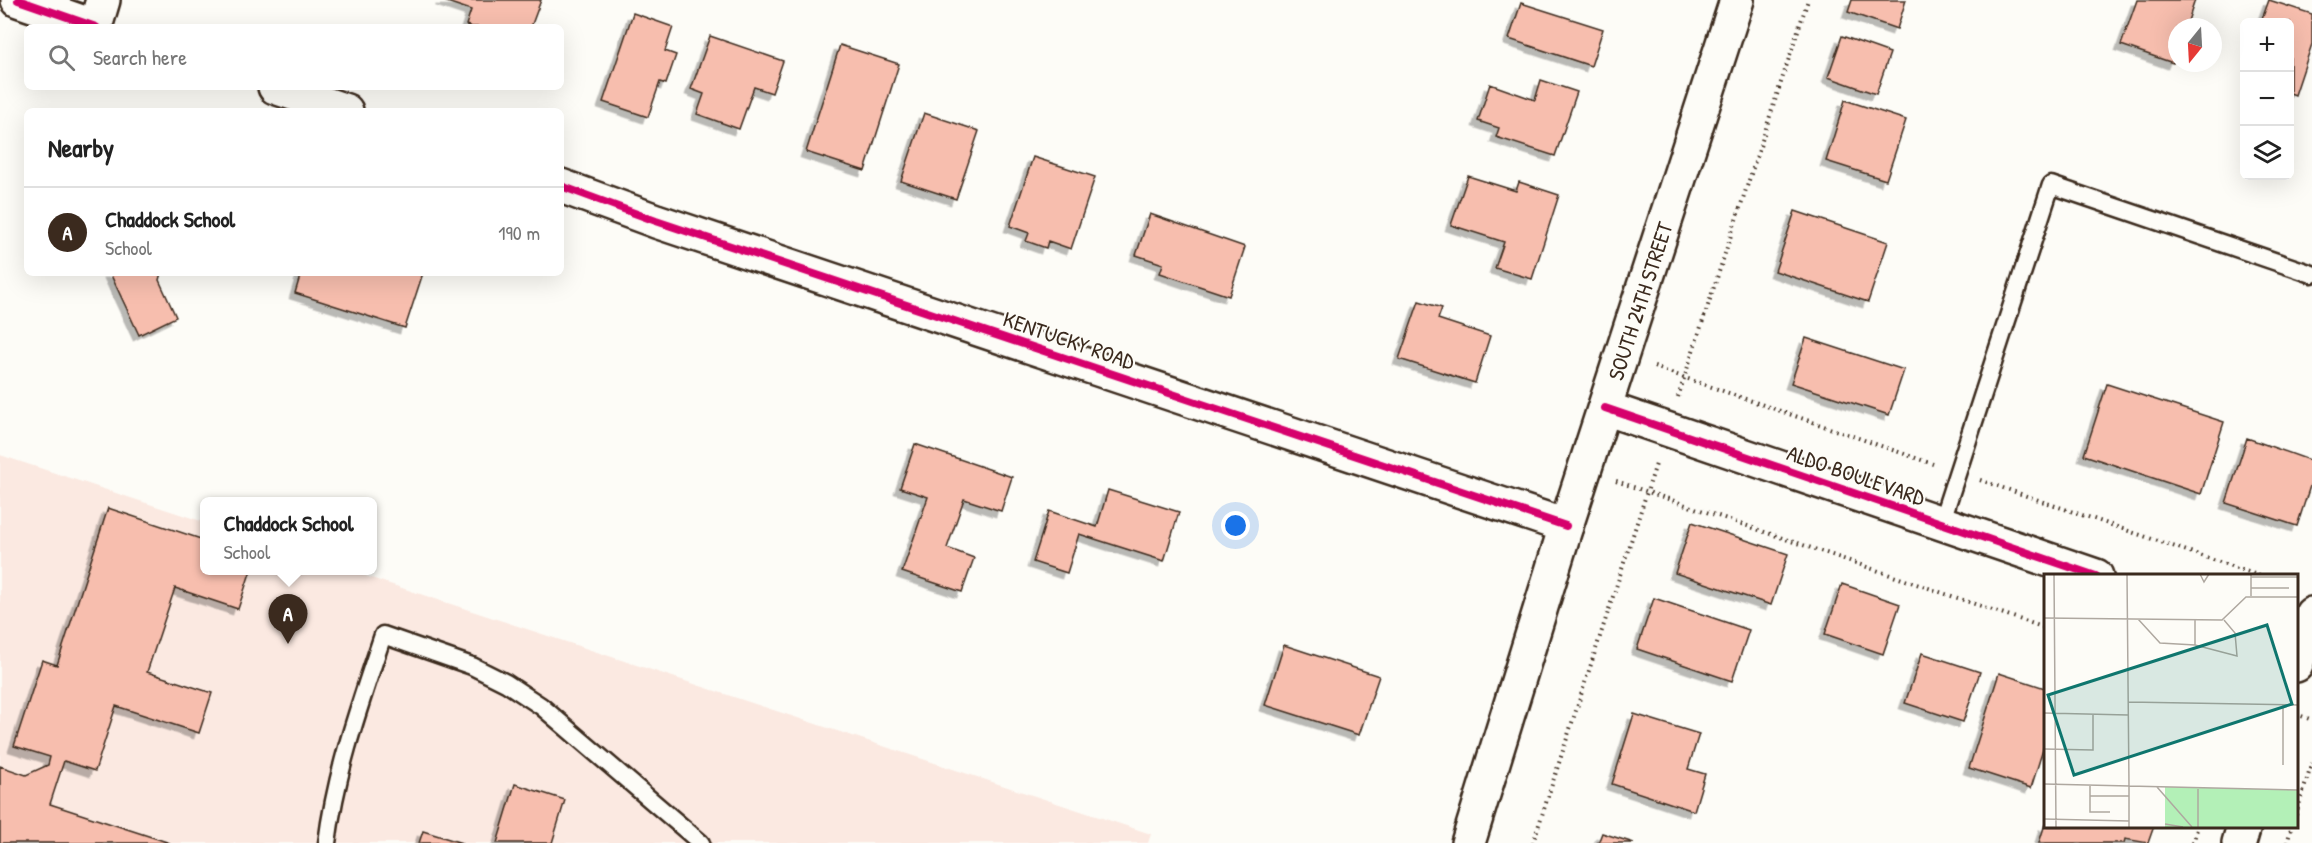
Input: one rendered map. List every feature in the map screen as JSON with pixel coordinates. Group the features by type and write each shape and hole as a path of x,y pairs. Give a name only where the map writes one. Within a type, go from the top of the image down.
{"street":[{"path":"18,0 86,24"},
{"path":"96,24 103,0"},
{"name":"SOUTH 24TH STREET","path":"1468,843 1566,526 1737,0"},
{"path":"284,90 337,108"},
{"name":"KENTUCKY ROAD","path":"564,187 1566,526"},
{"name":"ALDO BOULEVARD","path":"1605,408 2090,574"},
{"path":"2301,651 2312,614"},
{"path":"2239,843 2243,828"}],"lane":[{"path":"1941,523 2051,184 2312,274"},
{"path":"327,843 333,797 383,635 472,666 506,682 541,706 700,843"}],"path":[{"path":"1533,843 1808,0"},
{"path":"1585,470 2044,628"},
{"path":"2297,715 2312,720"},
{"path":"2297,809 2312,763"},
{"path":"2193,843 2197,828"},
{"path":"2287,843 2291,828"}],"shaded area":[{"path":"0,455 200,521 200,575 362,575 1151,834 1148,843 0,843"}],"building":[{"path":"441,0 541,0 532,24 466,24 471,10"},
{"path":"1852,0 1906,0 1897,29 1848,12"},
{"path":"2137,0 2195,0 2189,18 2168,18 2168,61 2121,45"},
{"path":"2269,0 2312,14 2312,44 2295,95 2294,18 2262,18"},
{"path":"1521,3 1603,29 1591,66 1509,39"},
{"path":"633,13 673,27 665,51 676,55 666,84 660,82 648,117 603,102"},
{"path":"710,36 783,61 772,93 754,87 739,129 697,114 704,94 691,89"},
{"path":"1842,36 1890,53 1876,94 1828,77"},
{"path":"840,45 899,64 865,171 806,152"},
{"path":"1541,80 1577,92 1555,156 1496,137 1499,128 1478,121 1490,84 1535,100"},
{"path":"1845,100 1906,120 1886,180 1826,161"},
{"path":"924,113 979,131 956,199 901,181"},
{"path":"1033,157 1095,177 1071,249 1048,241 1046,248 1026,241 1029,233 1010,226"},
{"path":"1468,176 1516,191 1519,182 1559,195 1532,279 1495,268 1504,242 1451,225"},
{"path":"1795,211 1888,242 1868,302 1775,271"},
{"path":"1150,214 1245,247 1229,296 1160,273 1163,264 1136,255"},
{"path":"111,276 160,276 159,280 176,317 139,335"},
{"path":"300,276 422,276 405,328 295,293"},
{"path":"1419,301 1442,308 1438,319 1490,336 1475,383 1399,359"},
{"path":"1806,338 1904,370 1889,415 1791,383"},
{"path":"2107,384 2224,422 2201,494 2084,455"},
{"path":"2247,438 2312,461 2312,480 2297,526 2226,503"},
{"path":"915,444 1012,477 1001,511 964,499 947,548 974,558 962,592 902,572 928,497 900,488"},
{"path":"1108,490 1179,512 1164,561 1079,534 1067,573 1033,562 1049,511 1097,527"},
{"path":"108,508 200,539 200,575 249,575 238,609 175,588 147,672 212,693 199,733 116,706 95,771 64,761 50,804 170,843 0,843 0,766 26,775 48,765 50,757 14,746 42,660 57,665"},
{"path":"1692,522 1788,554 1771,605 1675,573"},
{"path":"1842,584 1900,604 1883,654 1825,634"},
{"path":"1654,598 1749,630 1732,681 1637,649"},
{"path":"1284,645 1379,676 1359,735 1265,705"},
{"path":"1922,653 1980,672 1963,722 1905,703"},
{"path":"1999,673 2044,688 2044,746 2031,788 1969,768"},
{"path":"1634,714 1699,734 1688,769 1705,774 1694,811 1612,784"},
{"path":"515,784 565,800 552,843 497,843"},
{"path":"2044,827 2153,828 2148,843 2125,839 2124,843 2039,843"},
{"path":"423,831 462,843 419,843"},
{"path":"1602,833 1634,843 1598,843"}],"cycle path":[{"path":"18,0 87,24"},
{"path":"564,187 656,221 1566,526"},
{"path":"1605,408 2090,574"}],"place":[{"name":"Chaddock School","path":"288,644"}]}
